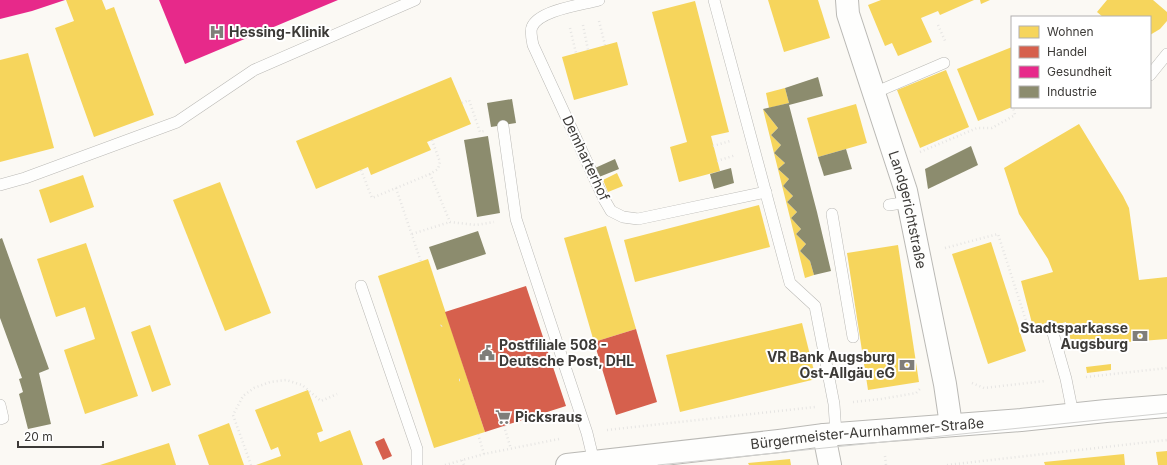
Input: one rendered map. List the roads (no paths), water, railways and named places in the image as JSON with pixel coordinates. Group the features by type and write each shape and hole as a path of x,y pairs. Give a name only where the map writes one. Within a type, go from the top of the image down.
{"street":[{"name":"Landgerichtstraße","path":"847,0 848,14 906,191 899,203 919,253 945,384 951,425"},
{"name":"Bürgermeister-Aurnhammer-Straße","path":"567,465 830,434 1021,420 1167,406"},
{"path":"830,434 830,465"}],"lane":[{"path":"0,185 25,178 177,122 254,70 415,0"},
{"path":"714,0 790,283 815,306 834,404 830,434"},
{"name":"Demharterhof","path":"597,1 546,13 535,20 531,28 533,45 604,199 611,211 623,217 638,219 766,192"},
{"path":"1151,74 1167,54"},
{"path":"874,93 944,63"},
{"path":"503,126 516,220 587,433 594,462"},
{"path":"832,214 853,337"},
{"path":"361,286 417,449 417,465"},
{"path":"1051,326 1066,379 1073,414"},
{"path":"0,405 3,418 0,419"}],"tram line":[{"path":"658,465 1167,413"}],"place":[{"name":"Hessing-Klinik","path":"217,32"},
{"name":"Stadtsparkasse Augsburg","path":"1140,336"},
{"name":"Postfiliale 508 - Deutsche Post, DHL","path":"487,353"},
{"name":"VR Bank Augsburg Ost-Allgäu eG","path":"907,365"},
{"name":"Picksraus","path":"503,417"}]}
